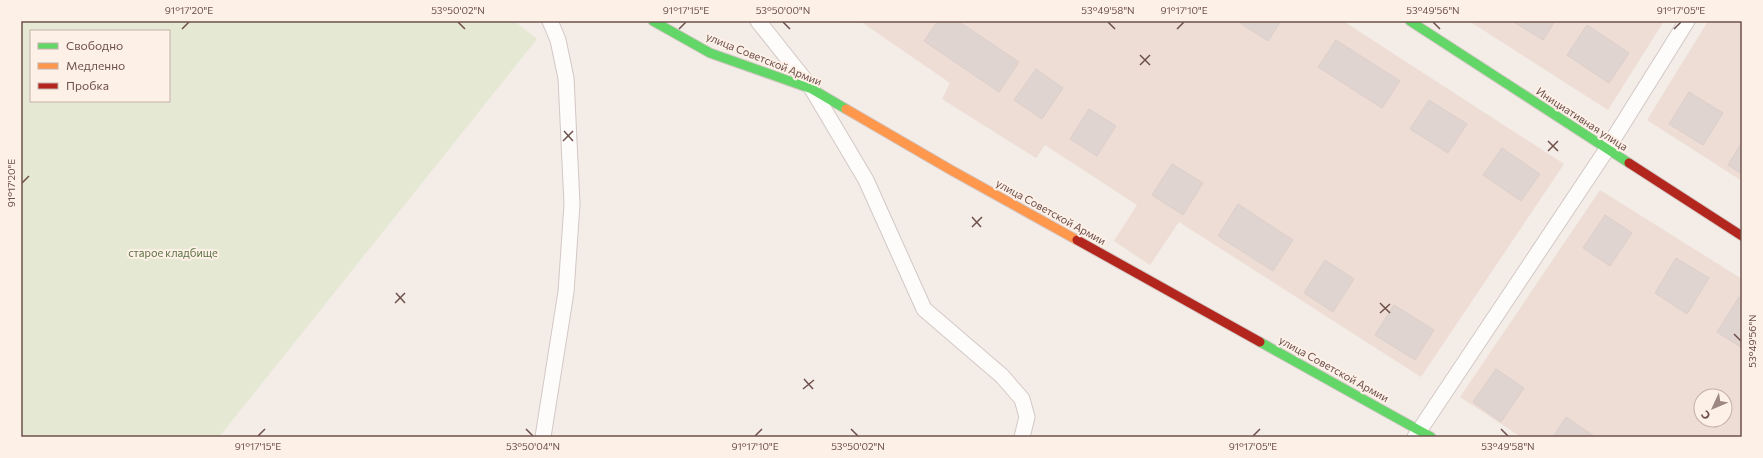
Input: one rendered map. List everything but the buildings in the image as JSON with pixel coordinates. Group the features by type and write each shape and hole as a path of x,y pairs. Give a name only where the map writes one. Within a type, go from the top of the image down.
{"street":[{"name":"улица Советской Армии","path":"653,21 710,53 812,89 951,170 1422,435"},
{"name":"Инициативная улица","path":"1410,21 1742,236"}],"lane":[{"path":"543,437 566,292 572,204 566,78 558,40 550,21"},
{"path":"758,21 812,89 866,180 924,309 1002,376 1022,399 1027,417 1022,437"},
{"path":"1422,435 1608,149 1687,21"}],"shaded area":[{"path":"860,21 1343,21 1564,164 1421,377 1179,222 1150,265 1114,241 1137,205 1045,145 1036,158 942,99 950,83"},
{"path":"1469,21 1664,21 1608,110"},
{"path":"1708,21 1742,21 1742,181 1647,120"},
{"path":"1600,190 1742,279 1742,437 1521,437 1460,397"}],"green space":[{"name":"старое кладбище","path":"21,21 514,21 537,39 219,437 21,437"}],"traffic: fast":[{"path":"653,21 710,53 812,89 846,109"},
{"path":"1410,21 1629,163"},
{"path":"1260,342 1431,437"}],"traffic: slow":[{"path":"846,109 951,170 1077,240"}],"traffic: jam":[{"path":"1629,163 1742,236"},
{"path":"1077,240 1260,342"}]}
